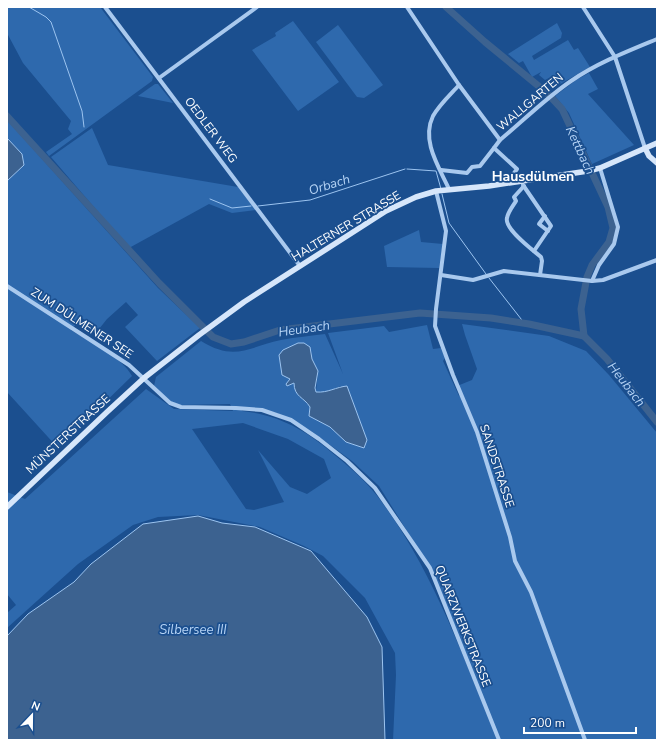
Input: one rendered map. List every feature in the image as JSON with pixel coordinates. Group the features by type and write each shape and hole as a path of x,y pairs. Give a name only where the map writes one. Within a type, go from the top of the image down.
{"main road":[{"name":"HALTERNER STRASSE","path":"144,378 199,334 300,266 390,209 416,197 442,190 506,184 523,184 588,171 599,168 657,143"},
{"path":"645,148 649,156 657,163"},
{"name":"MÜNSTERSTRASSE","path":"7,507 144,378"}],"street":[{"name":"OEDLER WEG","path":"105,7 300,266"},
{"path":"159,78 257,7"},
{"name":"WALLGARTEN","path":"406,7 458,85 500,140"},
{"path":"583,7 615,57 645,148"},
{"name":"WALLGARTEN","path":"441,170 466,173 472,167 480,166 500,140 547,99 573,79 615,57 657,39"},
{"path":"442,190 441,170 430,142 430,126 436,111 458,85"},
{"name":"WALLGARTEN","path":"494,148 517,169 506,184"},
{"path":"590,281 614,244 618,227 599,168"},
{"path":"534,251 551,226 523,184 514,197 516,201 506,218 506,223 512,231 542,260 540,275"},
{"name":"SANDSTRASSE","path":"442,190 446,231 436,308 436,326 453,375 477,432 510,537 515,560 531,592 585,740"},
{"path":"545,216 538,224 548,230"},
{"path":"441,275 472,280 504,271 590,281 603,280 657,260"},
{"name":"ZUM DÜLMENER SEE","path":"7,286 136,370 144,378"},
{"name":"QUARZWERKSTRASSE","path":"144,378 170,403 181,407 262,410 291,420 330,448 375,488 430,568 499,740"}],"shaded area":[{"path":"7,7 100,7 153,77 152,81 49,156 46,152 72,134 68,129 71,121 23,63 7,33"},
{"path":"293,21 339,82 298,111 252,50 276,36 275,33"},
{"path":"557,23 562,33 561,38 532,56 534,60 568,40 574,50 578,48 590,67 555,87 549,78 545,80 539,75 541,72 532,77 523,61 519,63 508,54"},
{"path":"338,25 383,85 364,98 357,97 316,42"},
{"path":"589,73 598,89 588,94 634,145 592,164 569,113 555,96 576,80"},
{"path":"155,84 158,84 173,103 138,96"},
{"path":"7,120 158,288 200,328 157,361 125,327 138,315 126,302 107,319 99,329 82,318 71,330 113,356 132,376 58,448 7,392 7,181 24,165 22,154 7,138"},
{"path":"92,128 108,165 238,187 256,210 232,213 209,204 129,248 51,157"},
{"path":"419,230 421,242 443,244 439,268 387,267 384,246"},
{"path":"462,324 549,336 586,351 609,375 657,433 657,740 499,740 430,568 379,486 352,461 311,431 277,413 240,407 242,411 281,420 304,432 325,447 366,483 400,528 417,557 446,616 498,740 393,740 396,675 395,653 365,598 323,556 260,527 198,515 158,517 133,525 78,564 7,628 7,613 16,605 7,594 7,492 25,499 146,389 174,409 233,411 230,404 180,405 171,402 154,386 156,377 201,341 223,351 233,352 250,349 281,340 325,334 343,374 328,333 384,326 389,332 427,325 433,349 441,348 445,358 443,361 459,396 461,394 457,386 472,380 477,369","holes":["311,350 312,359 318,371 316,392 325,393 341,386 343,439 330,427 309,416 310,407 294,383 287,386 286,385 290,380 289,377","243,423 288,439 324,459 331,478 307,494 290,487 258,450 284,502 254,510 246,509 192,429"]}],"water":[{"path":"7,138 22,154 24,165 7,181"},
{"path":"298,343 304,343 310,347 312,359 318,371 315,388 316,392 324,392 347,386 367,440 364,448 346,442 330,427 309,416 310,407 297,394 294,388 294,383 287,386 286,384 290,379 282,375 279,355 283,350"},
{"name":"Silbersee III","path":"198,516 222,523 255,527 311,551 367,617 382,647 385,740 7,740 7,636 28,614 74,582 91,564 143,524"}],"waterway":[{"name":"Orbach","path":"29,7 46,17 51,22 82,111 84,127"},
{"name":"Kettbach","path":"446,7 485,42 547,93 562,109 608,207 613,228 609,242 592,265 587,277 581,309 584,336"},
{"name":"Heubach","path":"7,116 159,283 213,337 231,344 244,342 280,330 420,313 491,318 529,324 584,336 607,359 657,422"},
{"name":"Orbach","path":"258,206 310,200 405,169"},
{"name":"Orbach","path":"407,169 436,171 441,189"},
{"name":"Orbach","path":"442,194 449,223 486,274"},
{"name":"Orbach","path":"210,199 232,208 251,206"},
{"name":"Orbach","path":"489,278 525,324"}],"district":[{"name":"Hausdülmen","path":"533,176"}]}
